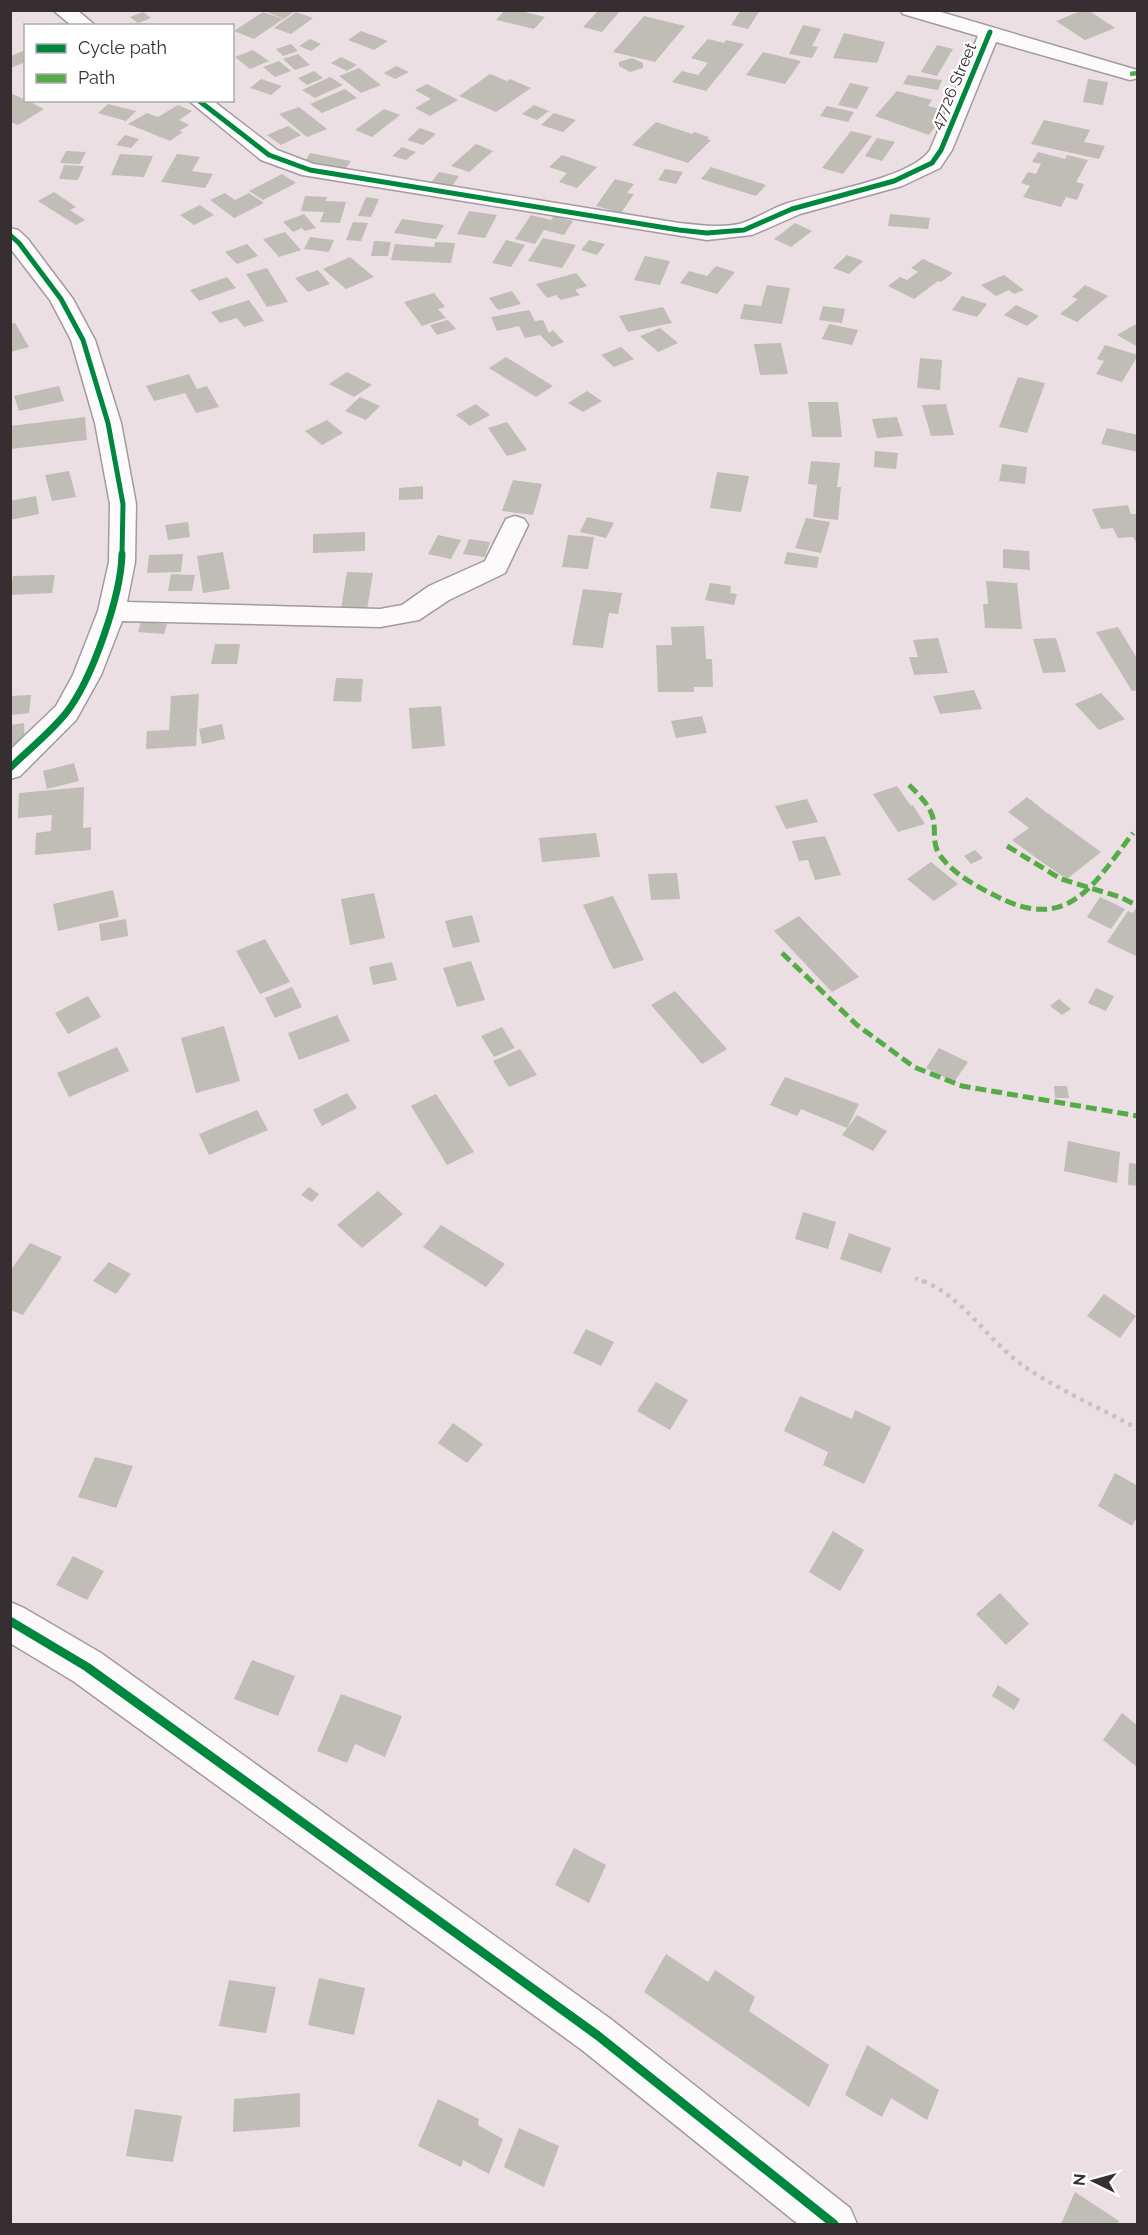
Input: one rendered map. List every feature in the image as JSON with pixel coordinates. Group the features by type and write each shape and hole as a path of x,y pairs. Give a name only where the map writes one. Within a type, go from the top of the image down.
{"street":[{"path":"63,10 83,24"},
{"name":"47726 Street","path":"910,10 1130,74"},
{"name":"47726 Street","path":"201,102 269,155 310,170 385,184 706,233 744,230 792,209 894,181 932,163 941,150 990,32"},
{"path":"10,235 19,243 61,299 83,340 108,423 123,504 122,562 112,611 87,675 66,713 10,768"},
{"path":"112,611 380,618 409,613 439,593 496,567 515,525"},
{"path":"10,1621 87,1667 588,2028 834,2224"}],"path":[{"path":"915,1278 938,1287 951,1296 999,1346 1028,1369 1137,1429"}],"building":[{"path":"270,10 295,11 284,19 267,12"},
{"path":"505,10 517,10 545,17 534,29 496,20"},
{"path":"599,10 621,10 602,32 583,27"},
{"path":"741,10 760,10 748,29 731,25"},
{"path":"1088,10 1115,28 1085,40 1056,21"},
{"path":"143,12 151,18 138,23 130,17"},
{"path":"263,12 283,19 254,39 234,31"},
{"path":"296,12 313,18 291,34 274,28"},
{"path":"644,16 685,26 655,62 613,52"},
{"path":"803,25 821,29 812,46 818,47 812,58 789,54"},
{"path":"361,31 388,41 374,50 348,40"},
{"path":"844,33 885,42 877,63 833,58"},
{"path":"310,39 321,44 311,51 299,46"},
{"path":"708,39 744,44 706,91 672,82 682,71 698,75 708,63 691,58"},
{"path":"291,44 298,51 283,56 276,49"},
{"path":"937,45 953,49 937,76 921,72"},
{"path":"253,50 269,61 250,69 235,57"},
{"path":"24,51 24,63 10,68 10,56"},
{"path":"763,52 801,61 785,84 746,75"},
{"path":"298,54 310,65 295,70 283,59"},
{"path":"341,57 357,65 347,71 331,63"},
{"path":"632,58 643,63 643,68 630,72 619,66 619,62"},
{"path":"279,61 291,71 275,77 263,67"},
{"path":"396,66 409,72 395,79 384,73"},
{"path":"359,68 381,85 361,93 339,76"},
{"path":"314,71 323,78 307,85 298,78"},
{"path":"490,74 531,88 496,112 459,96"},
{"path":"908,75 942,80 938,90 903,84"},
{"path":"330,77 343,85 315,98 302,90"},
{"path":"261,79 282,86 271,95 250,88"},
{"path":"1088,79 1108,82 1103,105 1083,102"},
{"path":"850,83 869,87 857,109 838,105"},
{"path":"427,84 458,100 430,116 415,108 431,99 415,90"},
{"path":"345,89 357,98 322,113 310,104"},
{"path":"897,91 932,100 928,106 947,111 929,135 875,116"},
{"path":"10,93 24,99 24,102 30,102 44,109 18,125 10,122"},
{"path":"108,104 136,111 126,121 98,113"},
{"path":"178,105 192,111 179,120 189,125 179,131 183,132 170,141 128,124 147,113 158,117"},
{"path":"534,105 549,111 537,120 522,114"},
{"path":"827,106 854,112 848,122 820,116"},
{"path":"299,107 327,129 307,137 279,114"},
{"path":"384,109 400,115 372,137 355,130"},
{"path":"554,113 576,120 563,132 541,125"},
{"path":"1044,120 1090,130 1084,142 1105,146 1099,159 1031,144"},
{"path":"656,122 692,134 694,132 709,137 707,139 711,140 688,163 632,145"},
{"path":"288,126 301,135 281,145 267,135"},
{"path":"420,128 436,134 423,145 407,140"},
{"path":"851,131 872,136 843,174 822,168"},
{"path":"125,135 139,139 131,148 116,145"},
{"path":"877,138 895,142 882,161 865,156"},
{"path":"476,144 493,151 469,172 451,166"},
{"path":"402,147 416,152 406,160 392,156"},
{"path":"66,151 86,152 80,164 60,163"},
{"path":"1038,152 1065,159 1067,155 1088,160 1076,182 1084,184 1077,200 1066,197 1061,207 1023,197 1030,186 1021,183 1028,172 1036,174 1041,164 1032,162"},
{"path":"310,153 351,161 343,172 303,165"},
{"path":"120,154 153,156 144,177 111,175"},
{"path":"177,154 200,157 192,171 213,174 205,188 161,182"},
{"path":"562,155 597,167 577,188 559,182 567,173 549,167"},
{"path":"64,165 84,166 78,180 59,179"},
{"path":"711,167 766,185 756,196 701,179"},
{"path":"665,169 683,172 676,184 658,180"},
{"path":"439,172 459,176 451,188 430,184"},
{"path":"282,174 296,183 263,200 249,191"},
{"path":"615,179 634,184 627,193 634,194 621,213 596,206"},
{"path":"54,192 76,207 70,210 85,220 76,225 38,201"},
{"path":"225,193 235,200 249,193 264,203 234,218 210,200"},
{"path":"305,196 327,197 326,201 346,202 340,223 320,222 324,212 301,211"},
{"path":"366,197 379,199 371,217 358,216"},
{"path":"200,205 214,215 194,225 180,215"},
{"path":"469,211 497,215 485,238 457,234"},
{"path":"304,214 316,228 305,231 302,228 293,232 283,222"},
{"path":"890,214 930,218 928,229 888,226"},
{"path":"531,215 551,220 554,216 573,221 564,235 544,230 535,244 515,239"},
{"path":"402,219 444,225 436,239 394,233"},
{"path":"353,222 368,223 361,241 346,240"},
{"path":"795,223 812,231 791,247 774,239"},
{"path":"285,232 301,250 279,257 263,239"},
{"path":"310,237 334,240 329,252 304,249"},
{"path":"543,238 576,245 562,268 528,261"},
{"path":"506,240 525,245 511,267 492,263"},
{"path":"589,240 605,244 597,255 581,250"},
{"path":"374,241 391,242 388,256 371,256"},
{"path":"435,242 455,243 451,263 391,260 395,244 434,247"},
{"path":"247,244 258,256 237,264 225,252"},
{"path":"847,255 863,261 849,274 833,268"},
{"path":"645,256 670,261 660,285 634,280"},
{"path":"350,257 374,277 346,289 323,269"},
{"path":"923,259 953,273 914,299 888,286 900,277 907,280 918,272 911,268"},
{"path":"716,266 735,272 717,294 680,283 689,271 707,276"},
{"path":"267,268 288,302 267,307 246,274"},
{"path":"318,270 330,284 308,292 295,278"},
{"path":"576,273 587,286 575,290 580,295 561,300 556,295 547,298 536,284"},
{"path":"1004,275 1024,290 1014,294 1009,290 996,296 981,285"},
{"path":"227,277 236,288 199,301 190,290"},
{"path":"767,285 790,288 782,324 740,319 744,304 761,306"},
{"path":"1085,285 1108,296 1077,322 1060,314 1078,299 1072,297"},
{"path":"512,291 521,304 498,310 489,298"},
{"path":"434,293 445,307 438,309 446,318 422,326 404,302"},
{"path":"962,296 987,304 977,317 952,310"},
{"path":"249,300 264,321 244,327 237,318 220,323 211,312"},
{"path":"1016,305 1039,316 1027,326 1004,315"},
{"path":"823,306 845,309 842,323 819,320"},
{"path":"663,307 672,323 628,332 619,316"},
{"path":"529,310 535,321 543,320 549,333 553,330 564,342 552,347 540,335 525,338 519,326 497,331 491,317"},
{"path":"448,320 456,329 437,335 430,325"},
{"path":"15,323 29,347 10,352 10,324"},
{"path":"1138,323 1138,347 1117,335"},
{"path":"829,324 858,330 852,345 822,339"},
{"path":"660,328 678,343 658,352 640,336"},
{"path":"781,343 788,374 760,375 754,344"},
{"path":"1105,345 1138,355 1122,382 1096,374 1104,361 1097,359"},
{"path":"621,347 634,359 614,367 601,355"},
{"path":"506,357 553,386 536,397 489,368"},
{"path":"920,358 942,360 940,390 917,388"},
{"path":"347,372 372,385 354,397 329,384"},
{"path":"189,374 197,389 207,386 219,407 196,413 185,393 154,401 146,386"},
{"path":"1018,377 1045,383 1027,433 999,427"},
{"path":"59,386 64,401 19,411 14,396"},
{"path":"587,391 602,401 583,412 568,403"},
{"path":"360,397 380,406 366,420 345,411"},
{"path":"808,402 838,402 842,437 812,437"},
{"path":"476,404 490,415 470,426 456,415"},
{"path":"946,404 954,435 931,436 922,405"},
{"path":"85,417 87,440 11,449 10,426"},
{"path":"897,417 903,436 877,438 872,419"},
{"path":"327,420 343,433 322,445 305,431"},
{"path":"507,422 527,450 507,456 488,428"},
{"path":"1107,428 1138,435 1138,452 1101,444"},
{"path":"875,451 898,453 896,469 874,467"},
{"path":"811,461 840,463 837,487 841,487 838,520 813,517 817,485 808,484"},
{"path":"1002,464 1027,467 1025,484 999,481"},
{"path":"69,471 76,497 52,501 45,475"},
{"path":"717,472 749,476 741,512 710,508"},
{"path":"513,480 542,484 533,515 502,511"},
{"path":"423,486 423,499 399,500 399,488"},
{"path":"36,496 39,514 10,520 10,501"},
{"path":"1128,505 1131,514 1138,514 1138,546 1133,537 1118,538 1113,528 1101,529 1092,509"},
{"path":"587,517 614,523 606,538 580,532"},
{"path":"806,518 830,522 821,553 795,548"},
{"path":"188,522 190,537 168,540 165,525"},
{"path":"365,532 365,551 313,553 313,534"},
{"path":"438,535 461,540 451,559 428,554"},
{"path":"568,535 594,537 588,569 562,567"},
{"path":"469,539 490,542 485,557 463,554"},
{"path":"1003,549 1029,551 1030,570 1003,568"},
{"path":"223,552 230,589 203,593 197,556"},
{"path":"787,552 819,557 817,568 784,564"},
{"path":"183,554 181,572 147,573 149,555"},
{"path":"347,572 373,573 367,610 341,609"},
{"path":"171,574 195,575 192,591 168,591"},
{"path":"55,575 52,593 10,595 13,576"},
{"path":"986,581 1017,583 1022,629 985,628 983,604 988,604"},
{"path":"710,583 731,586 730,593 737,594 734,605 705,600"},
{"path":"583,589 622,593 618,614 609,613 603,648 572,645"},
{"path":"141,622 167,624 164,634 138,632"},
{"path":"704,626 706,659 712,659 713,687 694,687 694,692 658,692 656,645 672,645 671,627"},
{"path":"1118,627 1138,660 1138,690 1132,691 1096,632"},
{"path":"938,638 948,673 914,675 909,657 918,657 913,640"},
{"path":"1056,638 1066,672 1043,673 1033,639"},
{"path":"215,644 240,644 237,664 211,664"},
{"path":"336,678 363,679 361,702 333,701"},
{"path":"974,690 982,709 940,714 933,696"},
{"path":"1101,693 1125,719 1099,730 1075,704"},
{"path":"199,694 196,746 146,749 147,731 169,730 171,696"},
{"path":"31,695 29,713 10,715 10,696"},
{"path":"441,706 445,746 412,749 409,708"},
{"path":"702,716 707,733 676,738 671,721"},
{"path":"24,723 25,748 10,750 10,725"},
{"path":"222,724 225,739 202,744 199,729"},
{"path":"74,763 79,781 47,789 43,771"},
{"path":"897,786 925,824 898,832 873,794"},
{"path":"84,787 83,828 91,827 91,850 35,855 36,833 51,831 52,815 18,818 19,793"},
{"path":"1027,797 1101,852 1067,879 1012,840 1029,828 1008,812"},
{"path":"807,799 818,822 786,829 775,806"},
{"path":"596,833 600,857 542,862 539,838"},
{"path":"825,836 841,875 815,880 808,860 799,861 792,841"},
{"path":"975,850 983,858 971,864 964,856"},
{"path":"931,862 958,884 934,901 907,879"},
{"path":"677,873 680,899 651,900 648,874"},
{"path":"113,890 119,917 58,931 53,904"},
{"path":"374,893 385,938 350,945 341,899"},
{"path":"613,896 644,960 613,969 583,905"},
{"path":"1100,897 1125,909 1111,929 1087,917"},
{"path":"1136,908 1138,909 1138,957 1107,942 1128,911 1133,913"},
{"path":"472,915 480,942 453,948 445,921"},
{"path":"799,916 859,977 832,992 774,931"},
{"path":"126,919 128,936 101,941 99,924"},
{"path":"265,939 290,982 260,994 236,951"},
{"path":"471,961 485,1000 457,1007 443,968"},
{"path":"392,962 397,980 373,985 369,967"},
{"path":"292,987 302,1007 275,1018 265,998"},
{"path":"1096,988 1114,996 1106,1011 1088,1003"},
{"path":"675,991 727,1049 702,1064 651,1005"},
{"path":"88,996 101,1017 68,1034 55,1013"},
{"path":"1059,999 1071,1009 1062,1015 1050,1006"},
{"path":"337,1015 350,1041 299,1060 288,1033"},
{"path":"224,1026 240,1081 196,1093 181,1038"},
{"path":"502,1027 515,1048 494,1057 481,1036"},
{"path":"117,1047 129,1071 69,1097 57,1073"},
{"path":"939,1048 968,1062 954,1082 926,1068"},
{"path":"520,1049 537,1075 509,1087 493,1061"},
{"path":"785,1077 859,1104 847,1128 801,1109 797,1116 770,1105"},
{"path":"1054,1086 1067,1086 1069,1098 1055,1098"},
{"path":"347,1093 357,1108 322,1126 313,1110"},
{"path":"436,1094 474,1152 447,1165 411,1106"},
{"path":"257,1110 268,1130 209,1155 199,1134"},
{"path":"857,1115 887,1131 873,1151 842,1135"},
{"path":"1068,1141 1120,1152 1117,1183 1064,1171"},
{"path":"1129,1163 1138,1164 1138,1186 1128,1185"},
{"path":"309,1187 319,1194 312,1202 301,1195"},
{"path":"378,1191 403,1214 362,1248 337,1225"},
{"path":"803,1212 836,1222 828,1249 795,1239"},
{"path":"441,1225 505,1264 486,1287 423,1247"},
{"path":"849,1233 891,1248 881,1273 840,1259"},
{"path":"30,1243 62,1257 23,1315 10,1310 10,1271"},
{"path":"109,1262 131,1274 116,1294 93,1281"},
{"path":"1104,1294 1136,1316 1120,1338 1087,1316"},
{"path":"586,1329 614,1342 601,1366 573,1353"},
{"path":"656,1382 688,1400 670,1430 637,1411"},
{"path":"800,1396 852,1419 855,1410 891,1427 864,1484 823,1465 828,1452 784,1431"},
{"path":"453,1423 483,1444 467,1463 438,1443"},
{"path":"95,1457 133,1466 116,1508 78,1497"},
{"path":"1115,1473 1138,1486 1138,1515 1132,1526 1098,1506"},
{"path":"833,1531 864,1550 840,1591 809,1572"},
{"path":"73,1556 104,1571 87,1600 56,1585"},
{"path":"1000,1593 1029,1624 1006,1645 976,1614"},
{"path":"252,1660 295,1676 278,1716 234,1699"},
{"path":"998,1685 1020,1699 1014,1710 992,1696"},
{"path":"341,1694 402,1716 385,1757 355,1744 347,1763 317,1751"},
{"path":"1122,1713 1138,1726 1138,1768 1103,1740"},
{"path":"574,1848 606,1865 589,1903 555,1885"},
{"path":"666,1954 708,1982 715,1970 755,1997 749,2011 829,2065 809,2107 644,1992"},
{"path":"319,1978 365,1988 354,2035 308,2025"},
{"path":"229,1980 276,1987 266,2033 219,2026"},
{"path":"867,2045 939,2090 927,2120 891,2098 882,2117 845,2095"},
{"path":"300,2093 300,2127 233,2132 234,2099"},
{"path":"438,2099 479,2119 478,2125 503,2139 489,2174 463,2160 461,2167 418,2146"},
{"path":"135,2109 182,2116 173,2162 126,2156"},
{"path":"519,2128 559,2146 544,2187 504,2167"},
{"path":"1075,2192 1119,2221 1117,2224 1061,2224"}],"marked path":[{"path":"1130,74 1138,73"},
{"path":"909,785 931,811 936,847 946,863 986,891 1013,905 1035,911 1055,909 1072,902 1087,890 1133,833"},
{"path":"1007,846 1061,879 1120,897 1138,906"},
{"path":"782,953 857,1025 914,1067 962,1086 1138,1116"}],"cycle path":[{"path":"201,102 269,155 310,170 679,230 707,233 744,230 792,209 894,181 932,163 941,150 990,32"},
{"path":"10,235 19,243 61,299 83,340 108,423 123,504 122,562 112,611 87,675 66,713 10,768"},
{"path":"10,1621 87,1667 597,2035 834,2224"}]}
